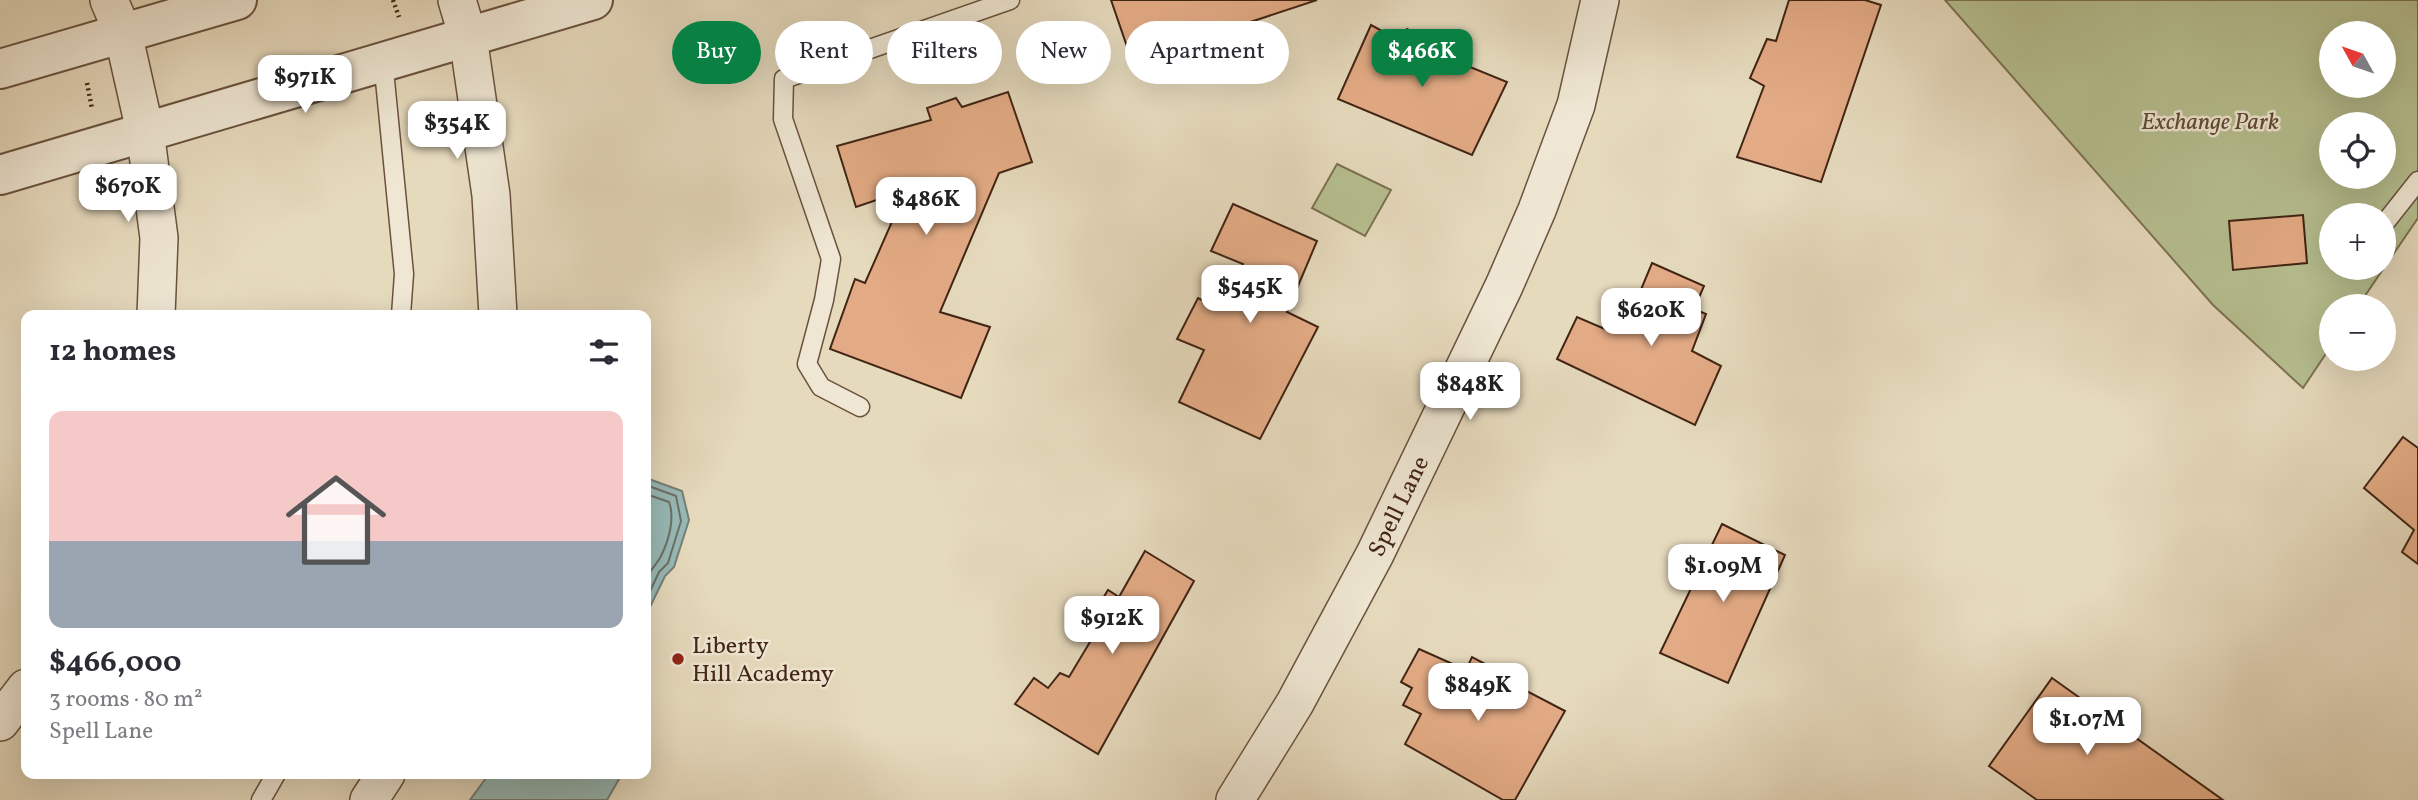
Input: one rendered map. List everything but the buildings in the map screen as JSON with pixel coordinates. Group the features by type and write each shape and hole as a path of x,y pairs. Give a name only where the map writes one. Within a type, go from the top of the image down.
{"street":[{"path":"0,69 116,17 237,0"},
{"path":"457,0 468,37 491,195 498,310"},
{"path":"0,175 593,0"},
{"name":"Spell Lane","path":"1235,800 1295,703 1375,554 1504,286 1537,210 1576,105 1600,0"},
{"path":"116,17 145,131 159,238 156,310"},
{"path":"0,722 21,695"},
{"path":"369,800 383,779"}],"lane":[{"path":"860,407 821,387 807,364 824,300 831,259 783,119 784,79 1010,0"},
{"path":"383,60 404,274 401,310"},
{"path":"2396,209 2418,181"},
{"path":"261,800 273,779"}],"path":[{"path":"85,75 94,120"}],"green space":[{"name":"Exchange Park","path":"1945,0 2418,0 2418,218 2396,250 2396,203 2319,203 2319,280 2376,280 2366,294 2319,294 2319,364 2303,388 2213,305"},
{"path":"1337,164 1391,190 1365,236 1312,208"}],"water":[{"path":"651,480 682,491 689,520 674,567 665,576 651,605"},
{"path":"485,779 619,779 607,800 470,800"}],"place":[{"name":"Liberty Hill Academy","path":"678,659"}]}
